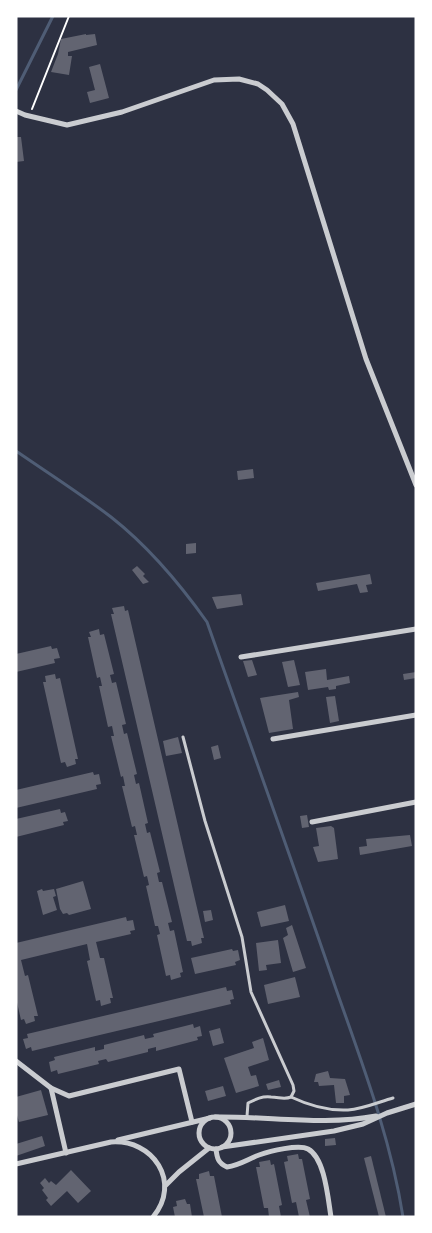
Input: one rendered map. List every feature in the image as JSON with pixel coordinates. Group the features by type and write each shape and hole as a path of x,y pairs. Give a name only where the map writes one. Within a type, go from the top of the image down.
{"street":[{"path":"16,111 27,116 66,125 122,112 214,80 239,79 258,84 275,97 288,114 298,136 366,360 416,485"},
{"path":"241,657 416,629"},
{"path":"272,739 416,715"},
{"path":"312,822 416,802"},
{"path":"16,1061 51,1088 69,1096 179,1069 192,1122"},
{"path":"51,1088 66,1153"},
{"path":"213,1117 201,1125 199,1132 203,1143 209,1148 216,1149 334,1131 416,1104"},
{"path":"16,1164 213,1117 246,1116 362,1121"},
{"path":"213,1117 226,1122 230,1129 230,1138 222,1147"},
{"path":"111,1142 126,1142 148,1153 160,1167 166,1185 164,1200 154,1217"},
{"path":"216,1149 220,1164 227,1167 246,1162 258,1155 298,1146 309,1149 316,1156 322,1167 331,1217"},
{"path":"166,1185 209,1148"}],"lane":[{"path":"183,737 205,821 242,937 251,992 293,1085 294,1091 291,1098"},
{"path":"246,1116 248,1103 261,1097 291,1098 304,1103 338,1110 350,1110 393,1098"}],"path":[{"path":"27,116 69,16"}],"building":[{"path":"95,34 97,45 68,52 68,56 72,56 69,75 51,72 61,39"},
{"path":"100,64 109,98 90,103 87,92 95,90 89,67"},
{"path":"16,137 21,137 24,161 16,162"},
{"path":"253,469 254,478 238,480 237,471"},
{"path":"196,543 196,553 186,554 186,544"},
{"path":"137,566 145,574 143,576 149,582 143,584 132,570"},
{"path":"370,574 372,584 366,585 368,592 360,593 357,584 318,591 316,583"},
{"path":"241,594 243,605 217,609 212,597"},
{"path":"124,606 125,611 128,610 204,938 201,938 202,943 192,946 191,941 187,941 111,614 114,614 112,608"},
{"path":"99,629 100,635 104,634 114,674 110,675 112,683 116,682 126,724 122,725 124,734 127,733 137,774 134,775 136,784 139,783 148,823 145,824 147,833 150,832 160,872 157,873 159,882 162,882 172,922 168,923 170,931 174,930 183,972 180,973 181,977 171,980 170,975 166,976 157,935 160,934 158,926 155,926 146,886 149,885 147,876 144,877 134,835 137,835 135,826 132,827 122,786 125,786 123,776 121,777 111,736 114,736 112,726 108,727 99,686 102,686 100,677 97,678 88,637 91,637 89,632"},
{"path":"51,646 52,649 57,648 60,658 54,659 55,663 16,672 16,654"},
{"path":"252,660 257,675 248,677 243,661"},
{"path":"294,660 300,685 288,687 282,662"},
{"path":"326,669 327,680 349,676 350,683 336,686 336,689 329,690 328,687 308,690 305,672"},
{"path":"416,672 416,678 404,680 403,674"},
{"path":"55,674 56,679 60,678 78,759 75,759 76,764 67,767 65,762 61,763 43,682 46,682 45,676"},
{"path":"298,692 299,697 289,700 293,729 269,733 260,698"},
{"path":"335,696 339,721 330,723 326,697"},
{"path":"178,737 182,753 166,756 163,741"},
{"path":"218,745 221,758 214,760 211,747"},
{"path":"93,772 94,775 99,774 101,784 96,785 97,789 16,808 16,790"},
{"path":"60,809 61,813 65,812 68,821 63,822 64,825 16,837 16,819"},
{"path":"307,815 309,827 302,828 300,816"},
{"path":"331,826 334,828 338,859 318,862 313,847 319,846 316,828"},
{"path":"410,835 412,846 360,855 359,847 367,846 366,839"},
{"path":"83,881 91,909 69,915 67,913 63,914 60,909 56,889"},
{"path":"42,889 43,891 54,889 56,896 53,897 57,910 43,915 37,891"},
{"path":"285,905 289,921 261,927 257,912"},
{"path":"211,910 213,920 205,922 203,911"},
{"path":"126,917 127,921 133,920 135,930 130,931 131,934 96,942 100,958 104,958 113,998 110,998 111,1003 101,1006 100,1000 96,1001 87,961 90,960 87,944 21,960 25,976 28,975 38,1016 34,1016 35,1021 26,1024 24,1019 21,1020 16,998 16,943"},
{"path":"292,925 306,968 293,972 283,938 288,935 286,928"},
{"path":"278,940 281,963 266,965 267,970 259,971 256,943"},
{"path":"232,949 233,951 238,950 240,960 235,962 236,965 195,974 191,958"},
{"path":"295,977 300,997 268,1004 264,985"},
{"path":"226,987 227,991 232,990 234,999 230,1000 231,1004 32,1051 31,1047 26,1049 23,1039 28,1038 27,1034"},
{"path":"193,1024 194,1028 200,1026 202,1036 197,1037 198,1040 156,1051 156,1047 148,1049 148,1052 108,1062 106,1059 98,1061 99,1064 58,1074 57,1070 51,1072 49,1062 55,1060 54,1057 95,1047 95,1051 104,1049 104,1045 144,1035 145,1039 154,1037 153,1034"},
{"path":"220,1028 224,1043 213,1046 209,1031"},
{"path":"263,1038 269,1060 248,1067 251,1076 256,1075 259,1086 236,1093 224,1058 254,1048 252,1042"},
{"path":"328,1071 330,1078 345,1079 350,1095 344,1096 344,1103 336,1103 334,1085 319,1086 318,1082 314,1082 316,1074"},
{"path":"279,1080 281,1087 268,1090 266,1084"},
{"path":"223,1086 226,1096 208,1101 205,1091"},
{"path":"41,1090 48,1115 19,1122 16,1112 16,1097"},
{"path":"42,1136 45,1146 16,1156 16,1144"},
{"path":"335,1138 336,1145 325,1146 325,1139"},
{"path":"298,1154 299,1159 302,1159 310,1199 306,1200 310,1217 299,1217 296,1202 292,1203 284,1162 288,1161 287,1156"},
{"path":"371,1156 386,1217 379,1217 364,1158"},
{"path":"270,1160 271,1165 274,1164 282,1205 279,1206 281,1217 269,1217 268,1208 264,1208 256,1167 260,1167 259,1162"},
{"path":"71,1170 91,1191 78,1203 67,1191 51,1206 46,1200 48,1198 42,1190 44,1188 40,1183 45,1178 49,1183 51,1181 56,1185"},
{"path":"209,1171 210,1176 214,1176 222,1217 204,1217 196,1179 199,1179 199,1174"},
{"path":"185,1199 187,1204 190,1204 192,1217 175,1217 173,1207 177,1206 176,1201"}],"waterway":[{"path":"16,90 53,16"},
{"path":"16,451 88,500 125,528 163,566 207,622 365,1073 391,1159 403,1217"}]}
